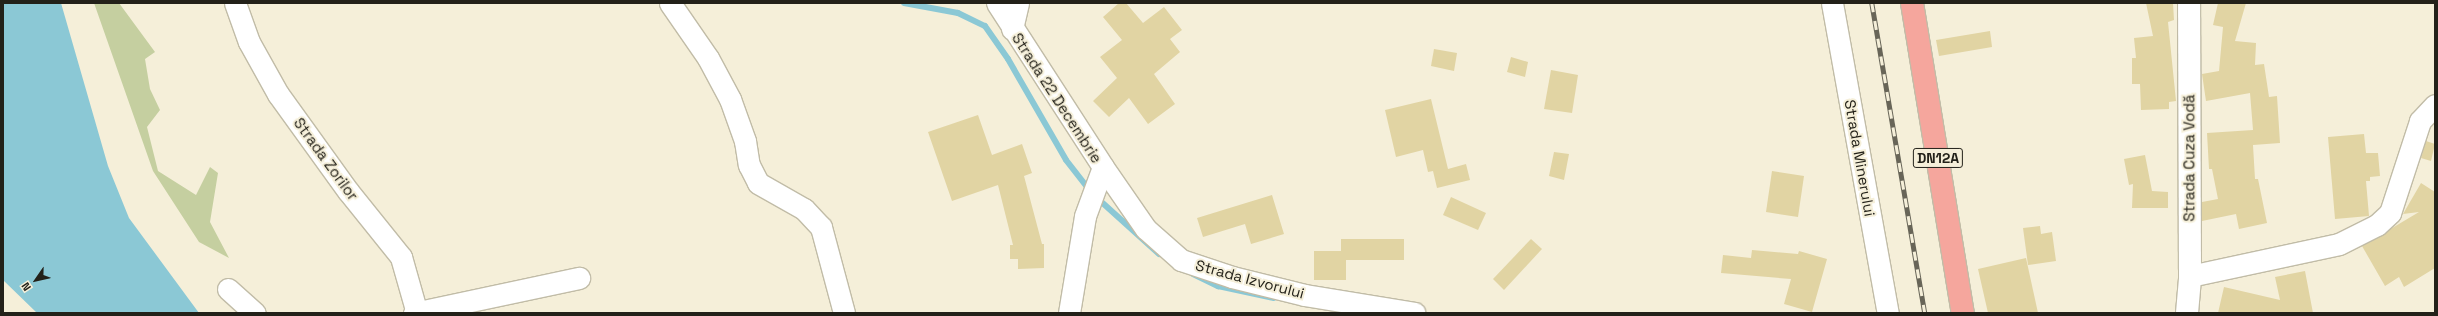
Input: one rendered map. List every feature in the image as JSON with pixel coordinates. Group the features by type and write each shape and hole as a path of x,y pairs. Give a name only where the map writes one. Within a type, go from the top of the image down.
{"main road":[{"name":"DN12A","path":"1912,3 1963,313"}],"street":[{"name":"Strada Zorilor","path":"235,3 249,42 278,94 348,191 401,257 416,313"},
{"path":"670,3 708,58 730,99 745,141 749,165 758,183 804,209 821,227 844,313"},
{"name":"Strada 22 Decembrie","path":"997,3 1096,185"},
{"path":"1012,29 1018,3"},
{"name":"Strada Minerului","path":"1832,3 1888,313"},
{"name":"Strada Cuza Vodă","path":"2187,313 2190,276 2189,3"},
{"path":"2190,276 2339,244 2377,225 2390,213 2420,121 2435,106"},
{"path":"1069,313 1085,216 1096,185"},
{"name":"Strada Izvorului","path":"1096,185 1181,260 1232,277 1305,295 1415,313"},
{"path":"416,313 580,278"},
{"path":"228,290 255,313"}],"green space":[{"path":"94,3 119,3 155,52 145,59 150,89 160,110 147,127 158,171 196,195 210,167 218,173 210,222 229,258 199,242 153,171"}],"water":[{"path":"3,3 61,3 108,166 129,218 199,313 37,313 3,280"}],"building":[{"path":"1119,3 1126,3 1143,23 1164,7 1182,30 1170,39 1180,52 1154,74 1175,104 1148,124 1129,98 1109,117 1093,101 1117,78 1100,57 1122,40 1103,17"},
{"path":"2146,3 2173,3 2174,20 2168,22 2176,101 2169,102 2169,109 2141,110 2140,84 2132,84 2132,58 2136,58 2134,38 2153,36"},
{"path":"2218,3 2246,3 2235,41 2256,43 2255,65 2264,64 2269,97 2277,96 2280,143 2253,145 2255,179 2258,179 2267,223 2239,229 2236,214 2202,221 2202,202 2218,199 2212,169 2209,169 2207,133 2253,130 2250,93 2206,101 2202,74 2219,71 2223,27 2213,25"},
{"path":"1990,31 1992,47 1939,56 1936,40"},
{"path":"1434,49 1457,53 1454,71 1431,66"},
{"path":"1511,57 1528,62 1525,77 1507,72"},
{"path":"1551,70 1578,75 1572,113 1544,109"},
{"path":"1431,99 1448,169 1466,164 1470,180 1437,188 1433,171 1428,172 1423,150 1396,157 1385,110"},
{"path":"978,115 992,155 1022,144 1032,173 1024,176 1042,244 1044,244 1044,268 1018,269 1018,259 1010,259 1010,245 1013,245 998,185 952,201 928,132"},
{"path":"2364,134 2366,153 2378,153 2380,176 2370,177 2370,181 2366,181 2369,216 2335,219 2328,137"},
{"path":"2426,141 2435,144 2431,161 2421,158"},
{"path":"1554,152 1569,154 1564,180 1549,176"},
{"path":"2145,155 2152,191 2168,192 2168,208 2132,208 2133,184 2129,185 2124,159"},
{"path":"1772,171 1804,176 1798,217 1766,212"},
{"path":"2421,183 2435,192 2435,268 2404,287 2399,277 2385,286 2362,246 2419,212 2403,214"},
{"path":"1272,195 1284,234 1251,244 1245,224 1203,237 1197,218"},
{"path":"1451,197 1486,213 1478,230 1443,215"},
{"path":"2040,226 2041,234 2052,232 2056,261 2028,265 2023,228"},
{"path":"1341,239 1404,239 1404,260 1346,260 1346,280 1314,280 1314,251 1341,251"},
{"path":"1531,239 1542,249 1504,290 1493,279"},
{"path":"1752,250 1798,254 1799,251 1827,259 1812,312 1784,304 1791,279 1721,273 1723,255 1751,258"},
{"path":"2026,258 2038,313 1988,313 1978,269"},
{"path":"2305,271 2313,313 2218,313 2224,287 2280,300 2275,277"}],"waterway":[{"path":"904,3 958,13 985,26 1008,59 1066,160 1090,191"},
{"path":"1096,197 1159,254"},
{"path":"1193,274 1218,286 1274,298"}],"railway":[{"path":"1872,3 1925,313"}]}
